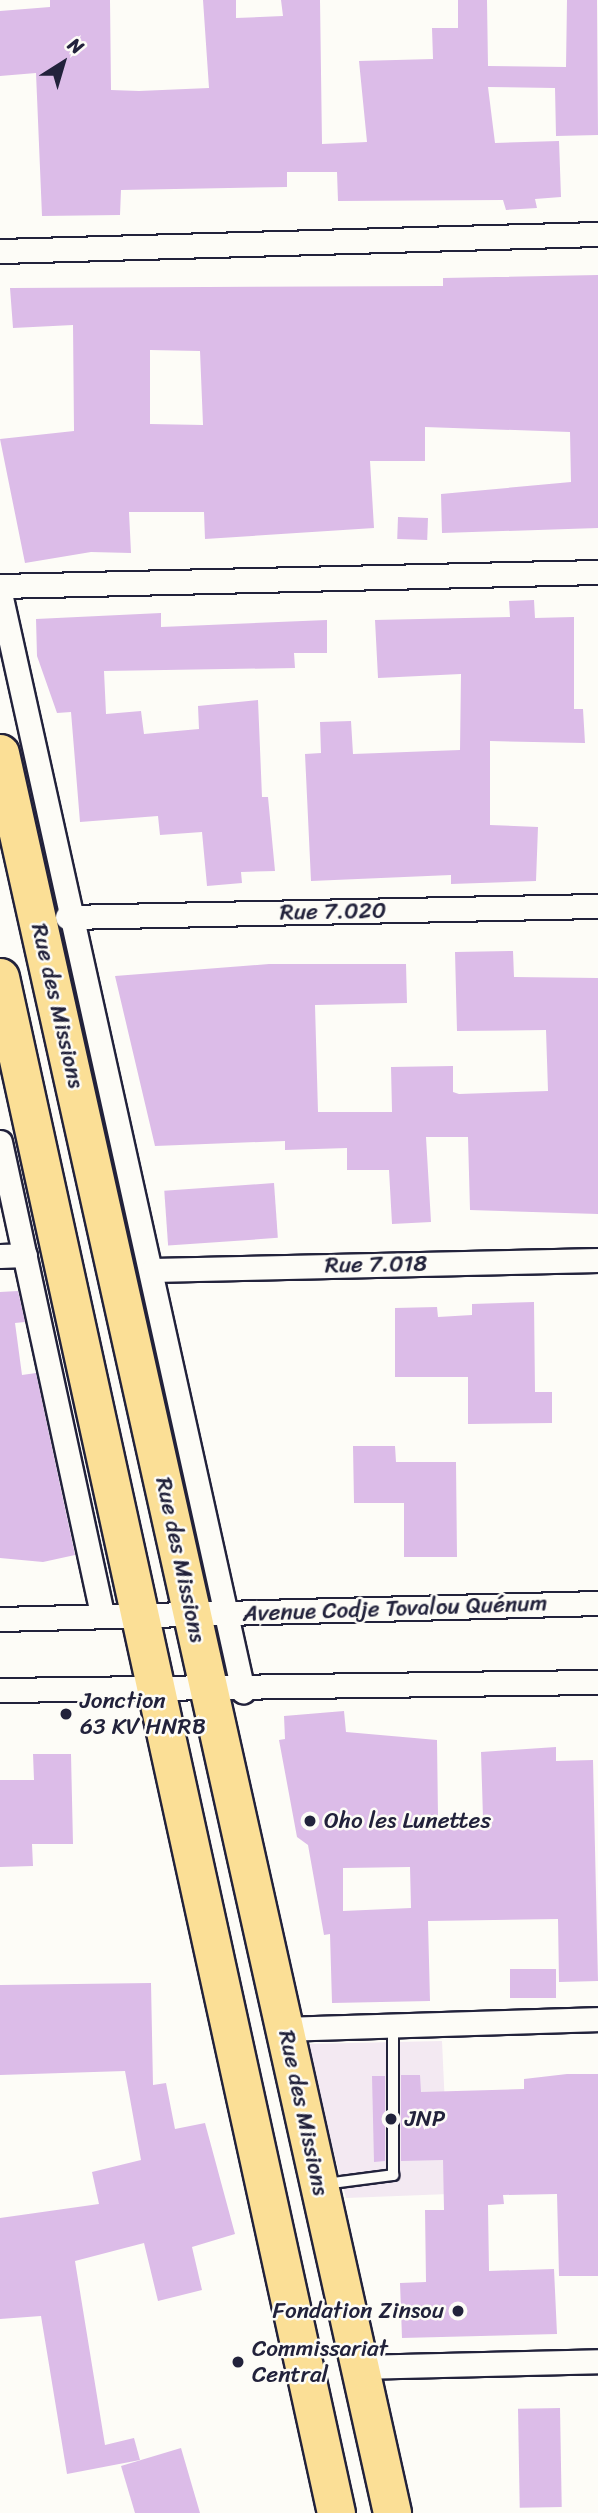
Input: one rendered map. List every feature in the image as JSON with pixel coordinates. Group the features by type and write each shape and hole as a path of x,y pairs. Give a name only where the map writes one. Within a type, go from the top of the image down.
{"highway":[{"name":"Rue des Missions","path":"0,752 226,1691 285,2029 392,2513"},
{"name":"Rue des Missions","path":"0,977 142,1611 154,1693 337,2513"}],"street":[{"path":"0,251 598,234"},
{"path":"0,586 598,572"},
{"path":"0,593 67,918 153,1270 208,1614"},
{"name":"Rue 7.020","path":"67,918 598,906"},
{"path":"0,1142 102,1613"},
{"path":"0,1256 25,1255"},
{"name":"Rue 7.018","path":"153,1270 598,1260"},
{"name":"Avenue Codje Tovalou Quénum","path":"0,1619 142,1611 208,1614 598,1603"},
{"path":"0,1690 154,1693 598,1682"},
{"path":"285,2029 598,2019"},
{"path":"359,2367 598,2361"}],"lane":[{"path":"319,2185 393,2175 393,2026"}],"shaded area":[{"path":"442,2041 449,2194 346,2198 305,2044"}],"building":[{"path":"50,0 110,0 111,90 139,91 209,88 203,0 236,0 236,18 283,16 281,0 320,0 322,144 367,142 359,61 433,59 432,28 458,28 458,0 487,0 488,66 566,67 567,0 597,0 598,135 556,136 555,88 488,87 495,143 559,141 561,197 535,199 537,208 506,210 503,200 338,201 337,172 287,172 287,187 121,190 120,215 42,216 36,73 0,76 0,11 50,7"},
{"path":"598,275 598,528 442,533 441,494 571,482 570,432 425,427 425,461 370,461 374,528 205,539 204,512 129,512 131,553 91,552 25,563 0,439 74,431 73,325 13,328 10,288 443,286 443,278","holes":["150,350 200,351 203,425 150,424"]},
{"path":"398,517 428,518 427,540 397,539"},
{"path":"534,600 535,618 574,617 574,709 583,709 585,743 490,741 490,825 538,827 536,881 451,884 451,875 311,881 305,754 321,753 320,722 351,721 353,754 460,750 461,674 378,678 375,620 510,617 509,601"},
{"path":"161,613 161,627 327,620 327,653 294,653 295,668 104,671 106,714 141,711 144,734 199,729 198,706 258,700 262,797 268,797 275,871 241,872 242,883 207,886 202,832 160,835 158,816 80,822 71,712 57,713 37,656 36,619"},
{"path":"513,951 514,977 598,978 598,1214 470,1210 468,1137 426,1137 431,1222 392,1224 389,1170 347,1170 347,1148 285,1150 285,1141 155,1146 115,976 269,964 406,964 407,1003 315,1005 318,1112 392,1112 391,1067 453,1066 453,1092 459,1094 548,1091 546,1030 457,1031 455,952"},
{"path":"274,1183 278,1238 168,1246 164,1191"},
{"path":"18,1291 25,1322 15,1323 22,1375 36,1373 75,1555 43,1562 0,1558 0,1292"},
{"path":"534,1302 535,1392 552,1392 552,1423 468,1424 468,1377 395,1377 395,1308 437,1307 438,1317 472,1315 472,1304"},
{"path":"353,1446 395,1446 396,1462 456,1462 457,1557 404,1557 404,1503 354,1503"},
{"path":"344,1711 346,1732 437,1740 438,1817 483,1818 481,1752 556,1747 556,1761 593,1760 598,1981 559,1982 558,1919 428,1921 430,2001 332,2003 330,1934 324,1935 308,1845 297,1837 279,1740 285,1739 284,1716","holes":["410,1867 411,1908 343,1911 343,1868"]},
{"path":"33,1754 71,1754 73,1844 32,1844 33,1866 0,1867 0,1780 34,1780"},
{"path":"510,1969 556,1969 556,1998 510,1998"},
{"path":"151,1983 153,2085 166,2083 175,2129 205,2123 235,2234 192,2247 202,2290 158,2301 144,2243 75,2261 105,2445 134,2438 140,2460 67,2474 41,2316 0,2319 0,2218 99,2204 92,2172 141,2160 125,2071 0,2075 0,1985"},
{"path":"598,2074 598,2276 559,2276 557,2194 503,2195 504,2204 488,2205 489,2271 554,2269 557,2334 402,2338 400,2283 426,2282 425,2210 444,2210 443,2160 401,2161 401,2075 420,2075 421,2092 524,2089 524,2079"},
{"path":"372,2076 385,2076 385,2161 374,2162"},
{"path":"560,2408 562,2507 520,2508 518,2409"},
{"path":"181,2448 200,2513 135,2513 121,2466"}],"place":[{"name":"Jonction 63 KV HNRB","path":"66,1714"},
{"name":"Oho les Lunettes","path":"310,1821"},
{"name":"JNP","path":"391,2119"},
{"name":"Fondation Zinsou","path":"458,2311"},
{"name":"Commissariat Central","path":"238,2362"}]}
